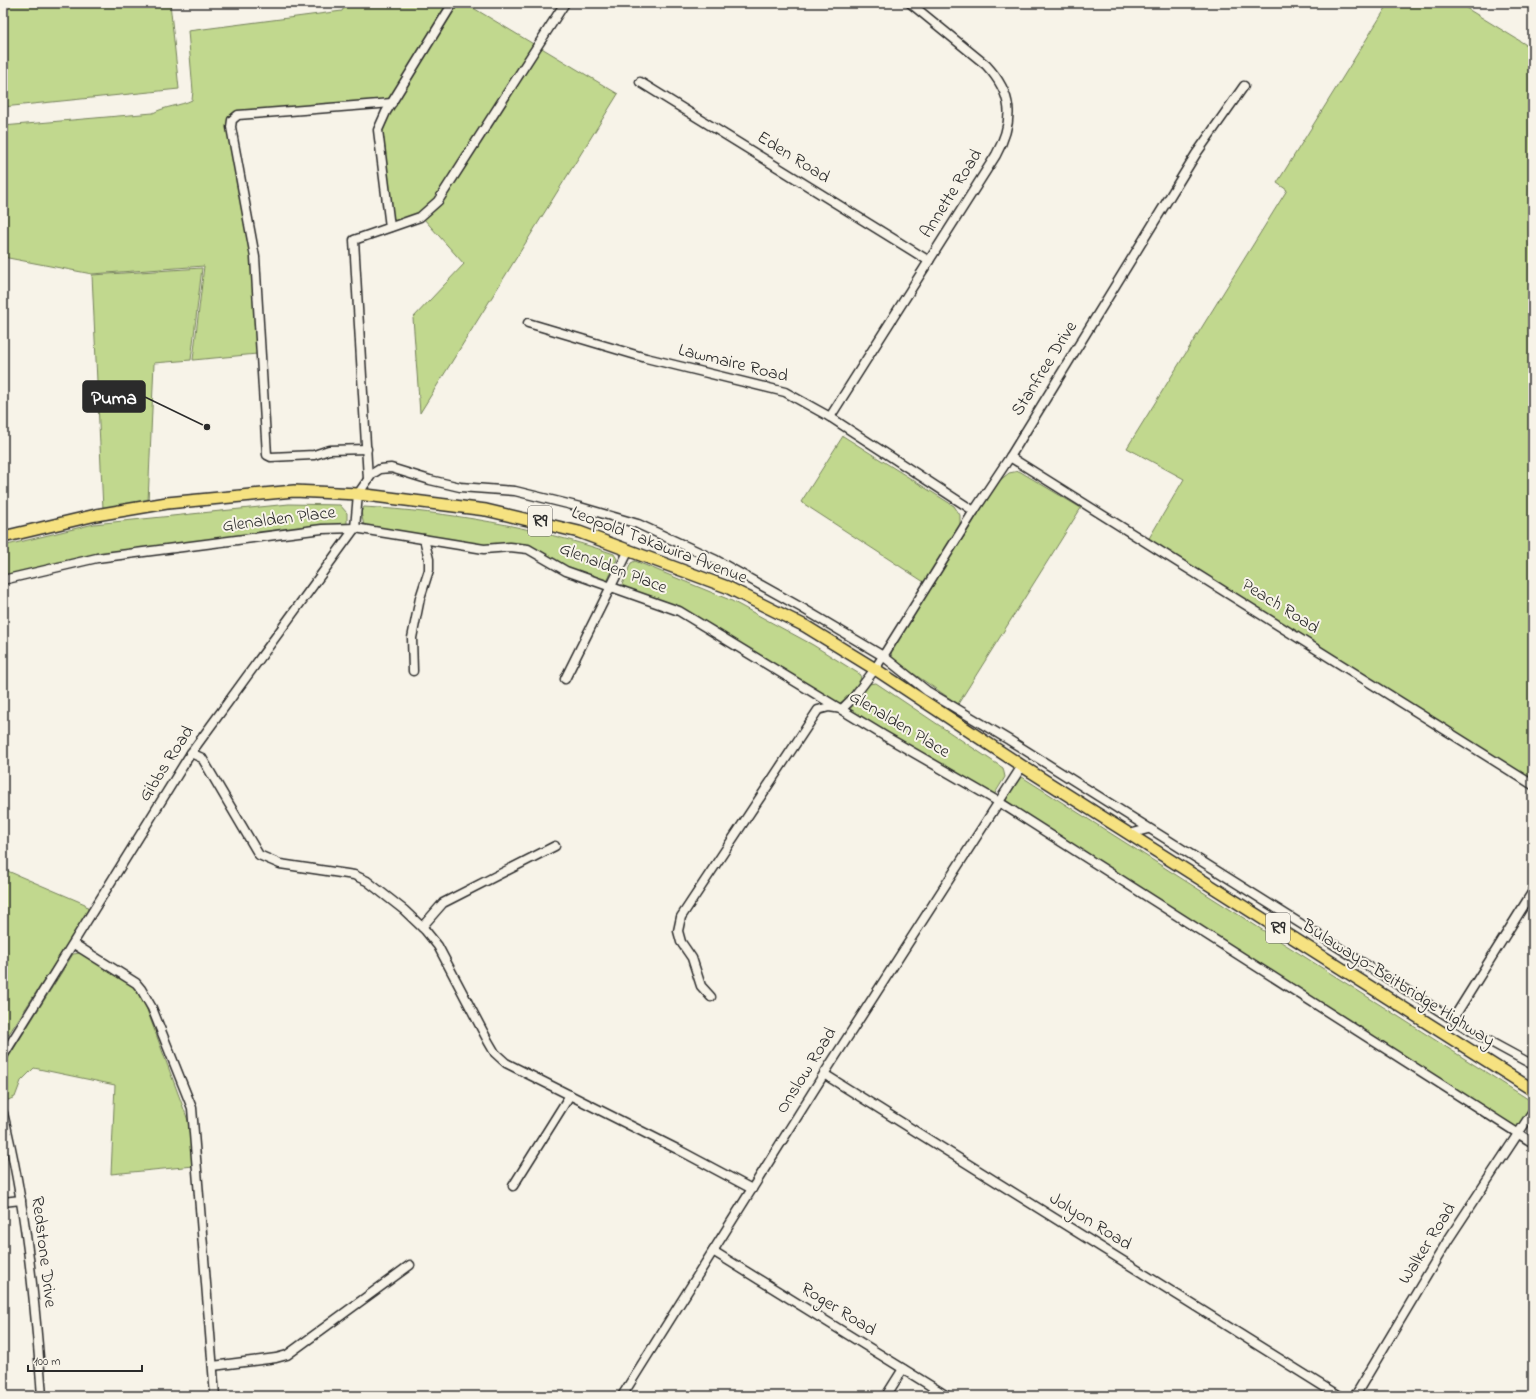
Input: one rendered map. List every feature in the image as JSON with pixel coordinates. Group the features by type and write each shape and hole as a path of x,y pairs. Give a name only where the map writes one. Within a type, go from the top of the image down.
{"highway":[{"name":"Leopold Takawira Avenue","path":"3,537 96,515 167,503 294,491 358,494 486,510 533,519 580,532 727,587 805,626 875,669 1022,766"},
{"name":"Bulawayo-Beitbridge Highway","path":"1022,766 1533,1090"}],"street":[{"path":"390,227 378,130 392,103 453,3"},
{"path":"368,478 354,240 420,216 438,201 565,3"},
{"name":"Annette Road","path":"830,417 1003,141 1008,124 1008,109 1005,91 996,76 910,3"},
{"name":"Eden Road","path":"640,82 929,261"},
{"name":"Stanfree Drive","path":"842,709 853,698 875,669 974,511 1010,457 1196,154 1244,86"},
{"path":"367,449 329,450 314,455 271,457 267,454 255,257 231,127 232,120 238,115 392,103"},
{"name":"Lawmaire Road","path":"528,323 697,372 773,388 797,398 830,417 974,511"},
{"name":"Peach Road","path":"1010,457 1533,785"},
{"path":"355,528 358,494 368,478 380,469 397,469 430,480 460,487 515,491 580,507 638,524 723,564 802,608 883,656 927,691 985,724 1148,829 1453,1019 1533,1065"},
{"name":"Glenalden Place","path":"3,580 97,558 322,529 355,528 484,549 510,547 528,549 566,571 612,586 678,611 999,802 1533,1143"},
{"name":"Gibbs Road","path":"3,1056 74,944 191,753 355,528"},
{"path":"413,671 412,638 420,598 429,570 429,559 424,539"},
{"path":"565,679 629,550"},
{"path":"711,997 701,986 692,958 681,942 678,931 681,917 818,710 829,707 842,709"},
{"path":"976,736 985,724"},
{"path":"1000,751 1009,740"},
{"path":"191,753 202,758 259,855 280,864 354,875 367,881 404,910 422,927 438,946 495,1053 506,1063 677,1149 752,1190"},
{"name":"Onslow Road","path":"622,1396 824,1074 1022,766"},
{"path":"1129,834 1148,829"},
{"path":"422,927 443,903 555,846"},
{"path":"1453,1019 1533,891"},
{"path":"74,944 136,983 142,989 152,1008 192,1108 215,1396"},
{"name":"Jolyon Road","path":"824,1074 1339,1396"},
{"path":"512,1186 570,1095"},
{"name":"Walker Road","path":"1355,1396 1448,1240 1533,1111"},
{"name":"Redstone Drive","path":"3,1113 21,1200 34,1290 42,1396"},
{"path":"3,1202 21,1200"},
{"name":"Roger Road","path":"713,1251 946,1396"},
{"path":"212,1366 276,1358 287,1354 410,1265"},
{"path":"886,1396 903,1369"}],"green space":[{"path":"3,3 170,3 179,89 3,107"},
{"path":"347,3 447,3 389,99 236,113 228,119 227,128 252,258 257,354 193,360 204,266 92,274 3,257 3,126 153,113 187,102 192,100 193,91 188,31 342,11"},
{"path":"459,3 465,3 535,45 435,199 418,214 392,223 382,130 389,113"},
{"path":"1389,3 1458,3 1533,49 1533,780 1148,540 1184,479 1127,448 1287,190 1277,183"},
{"path":"540,47 618,94 420,413 413,318 464,264 423,218"},
{"path":"202,268 191,360 154,363 148,502 103,509 92,275"},
{"path":"843,436 954,506 960,515 960,526 924,582 801,502"},
{"path":"1019,471 1081,508 958,704 892,659 891,651 999,481 1009,473"},
{"path":"289,504 340,505 347,513 347,524 343,526 97,556 3,578 3,546 94,524"},
{"path":"364,507 396,509 459,517 522,528 614,554 617,559 607,582 566,569 541,555 364,526 361,512"},
{"path":"635,561 730,600 813,645 861,675 859,685 847,699 838,704 681,609 621,587 631,563"},
{"path":"876,683 1003,768 1005,777 994,795 978,788 847,709 868,684"},
{"path":"1019,775 1531,1101 1533,1107 1518,1131 1002,801"},
{"path":"3,869 85,904 89,911 3,1043"},
{"path":"80,953 135,986 143,999 189,1123 194,1166 111,1174 115,1085 34,1068 21,1081 15,1097 6,1101 3,1099 3,1066 73,954"}],"place":[{"name":"Puma","path":"207,427"}]}
